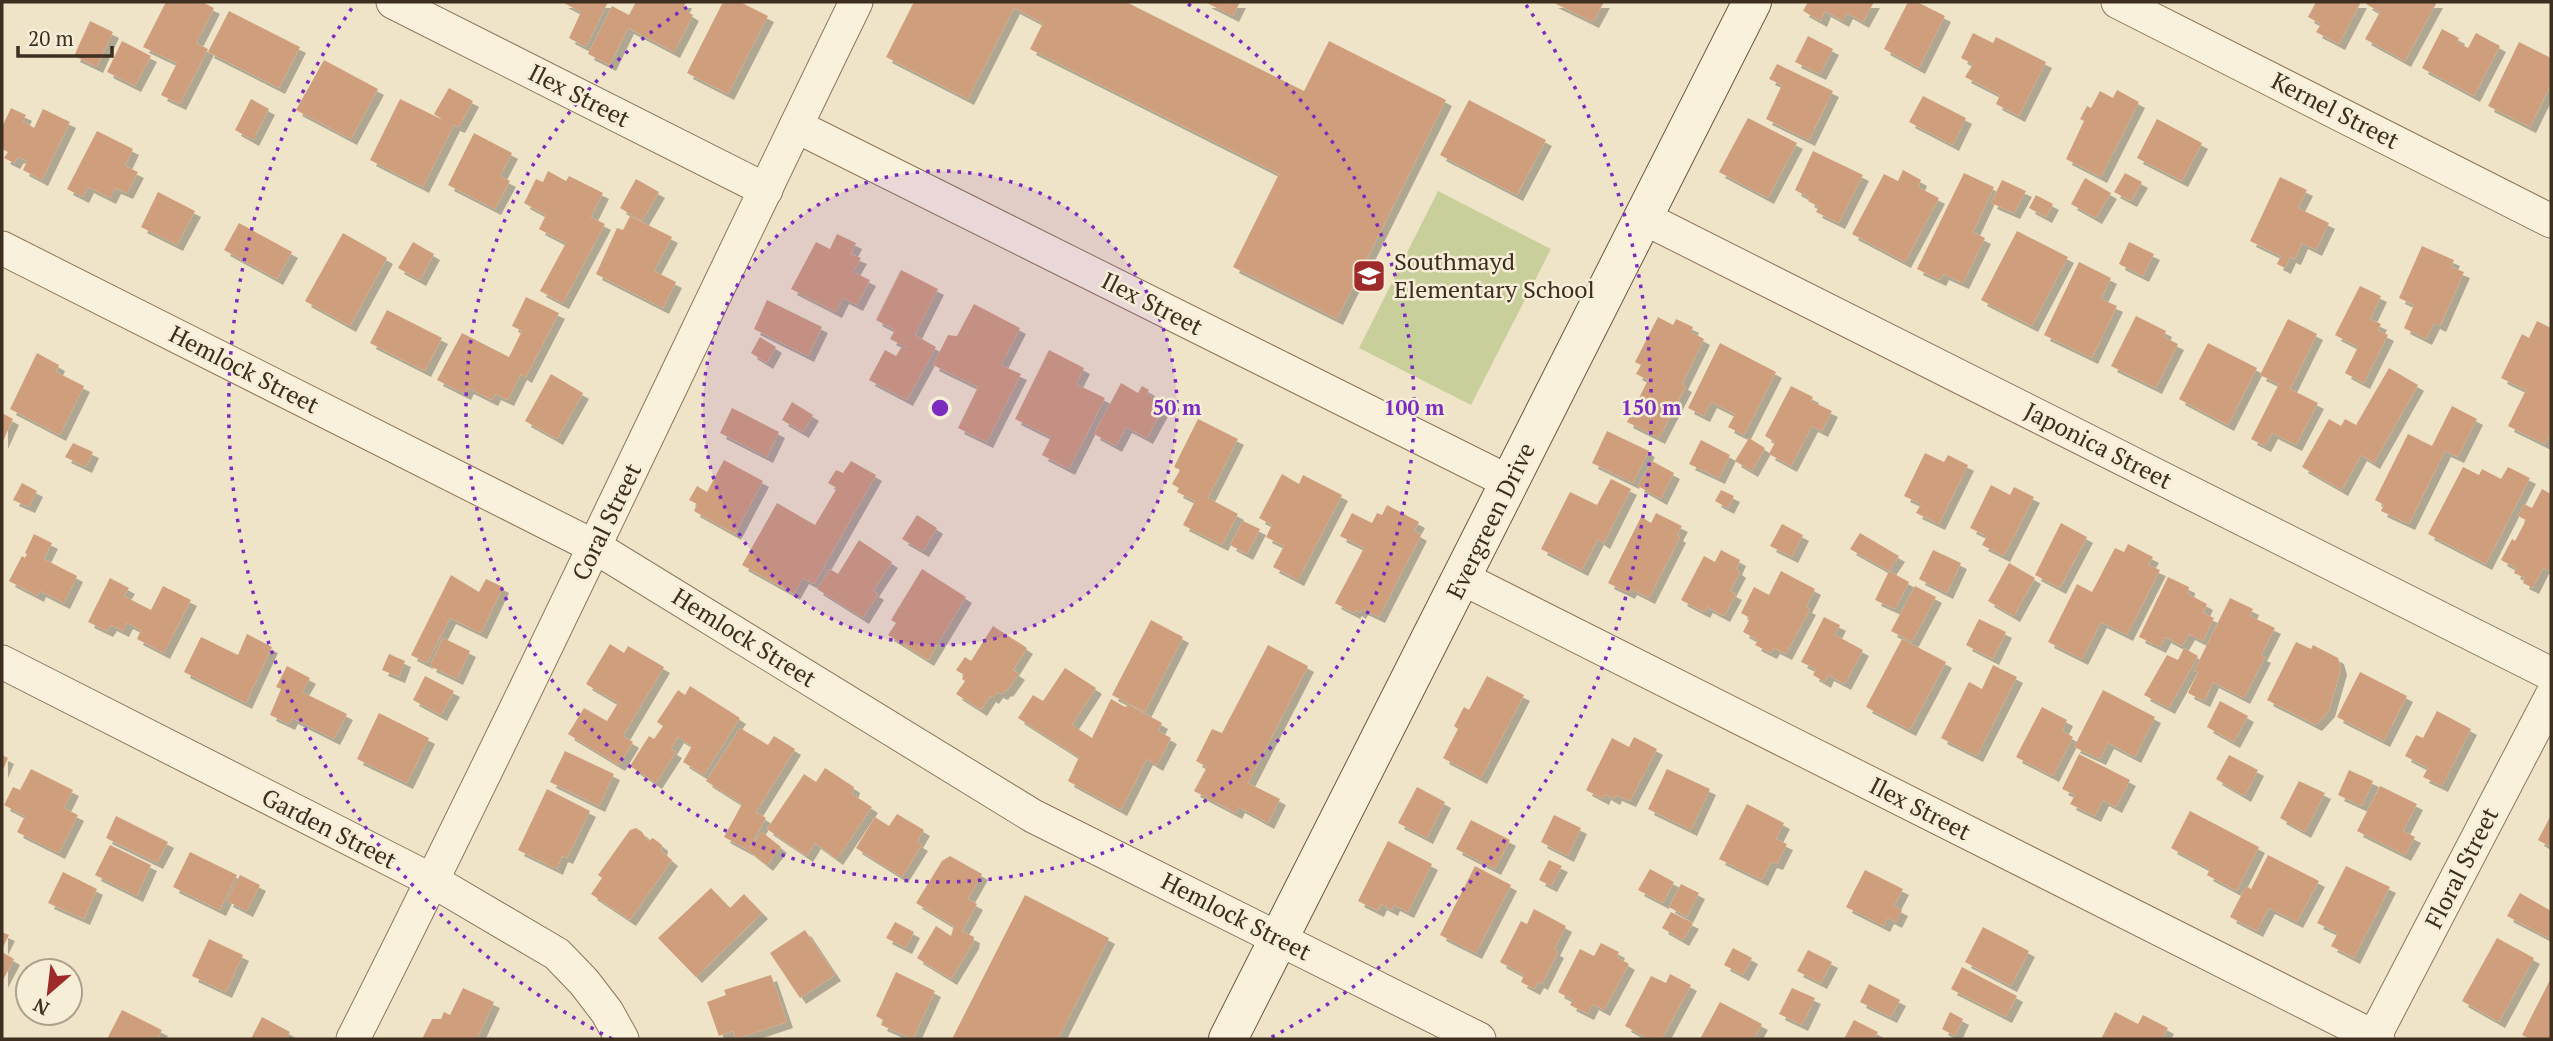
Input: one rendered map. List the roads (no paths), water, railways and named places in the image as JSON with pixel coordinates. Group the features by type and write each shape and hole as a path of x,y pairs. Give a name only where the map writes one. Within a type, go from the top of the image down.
{"street":[{"name":"Ilex Street","path":"393,2 766,190"},
{"name":"Coral Street","path":"354,1039 595,547 856,2"},
{"name":"Evergreen Drive","path":"1228,1039 1752,2"},
{"name":"Kernel Street","path":"2118,2 2551,221"},
{"name":"Ilex Street","path":"796,126 1509,482"},
{"name":"Japonica Street","path":"1644,218 2551,674"},
{"name":"Hemlock Street","path":"2,248 595,547 1033,816 1479,1039"},
{"name":"Ilex Street","path":"1462,578 2375,1039"},
{"name":"Garden Street","path":"2,662 433,881 557,954 599,1002 622,1039"},
{"name":"Floral Street","path":"2375,1039 2551,697"}],"place":[{"name":"Southmayd Elementary School","path":"1369,276"}]}
